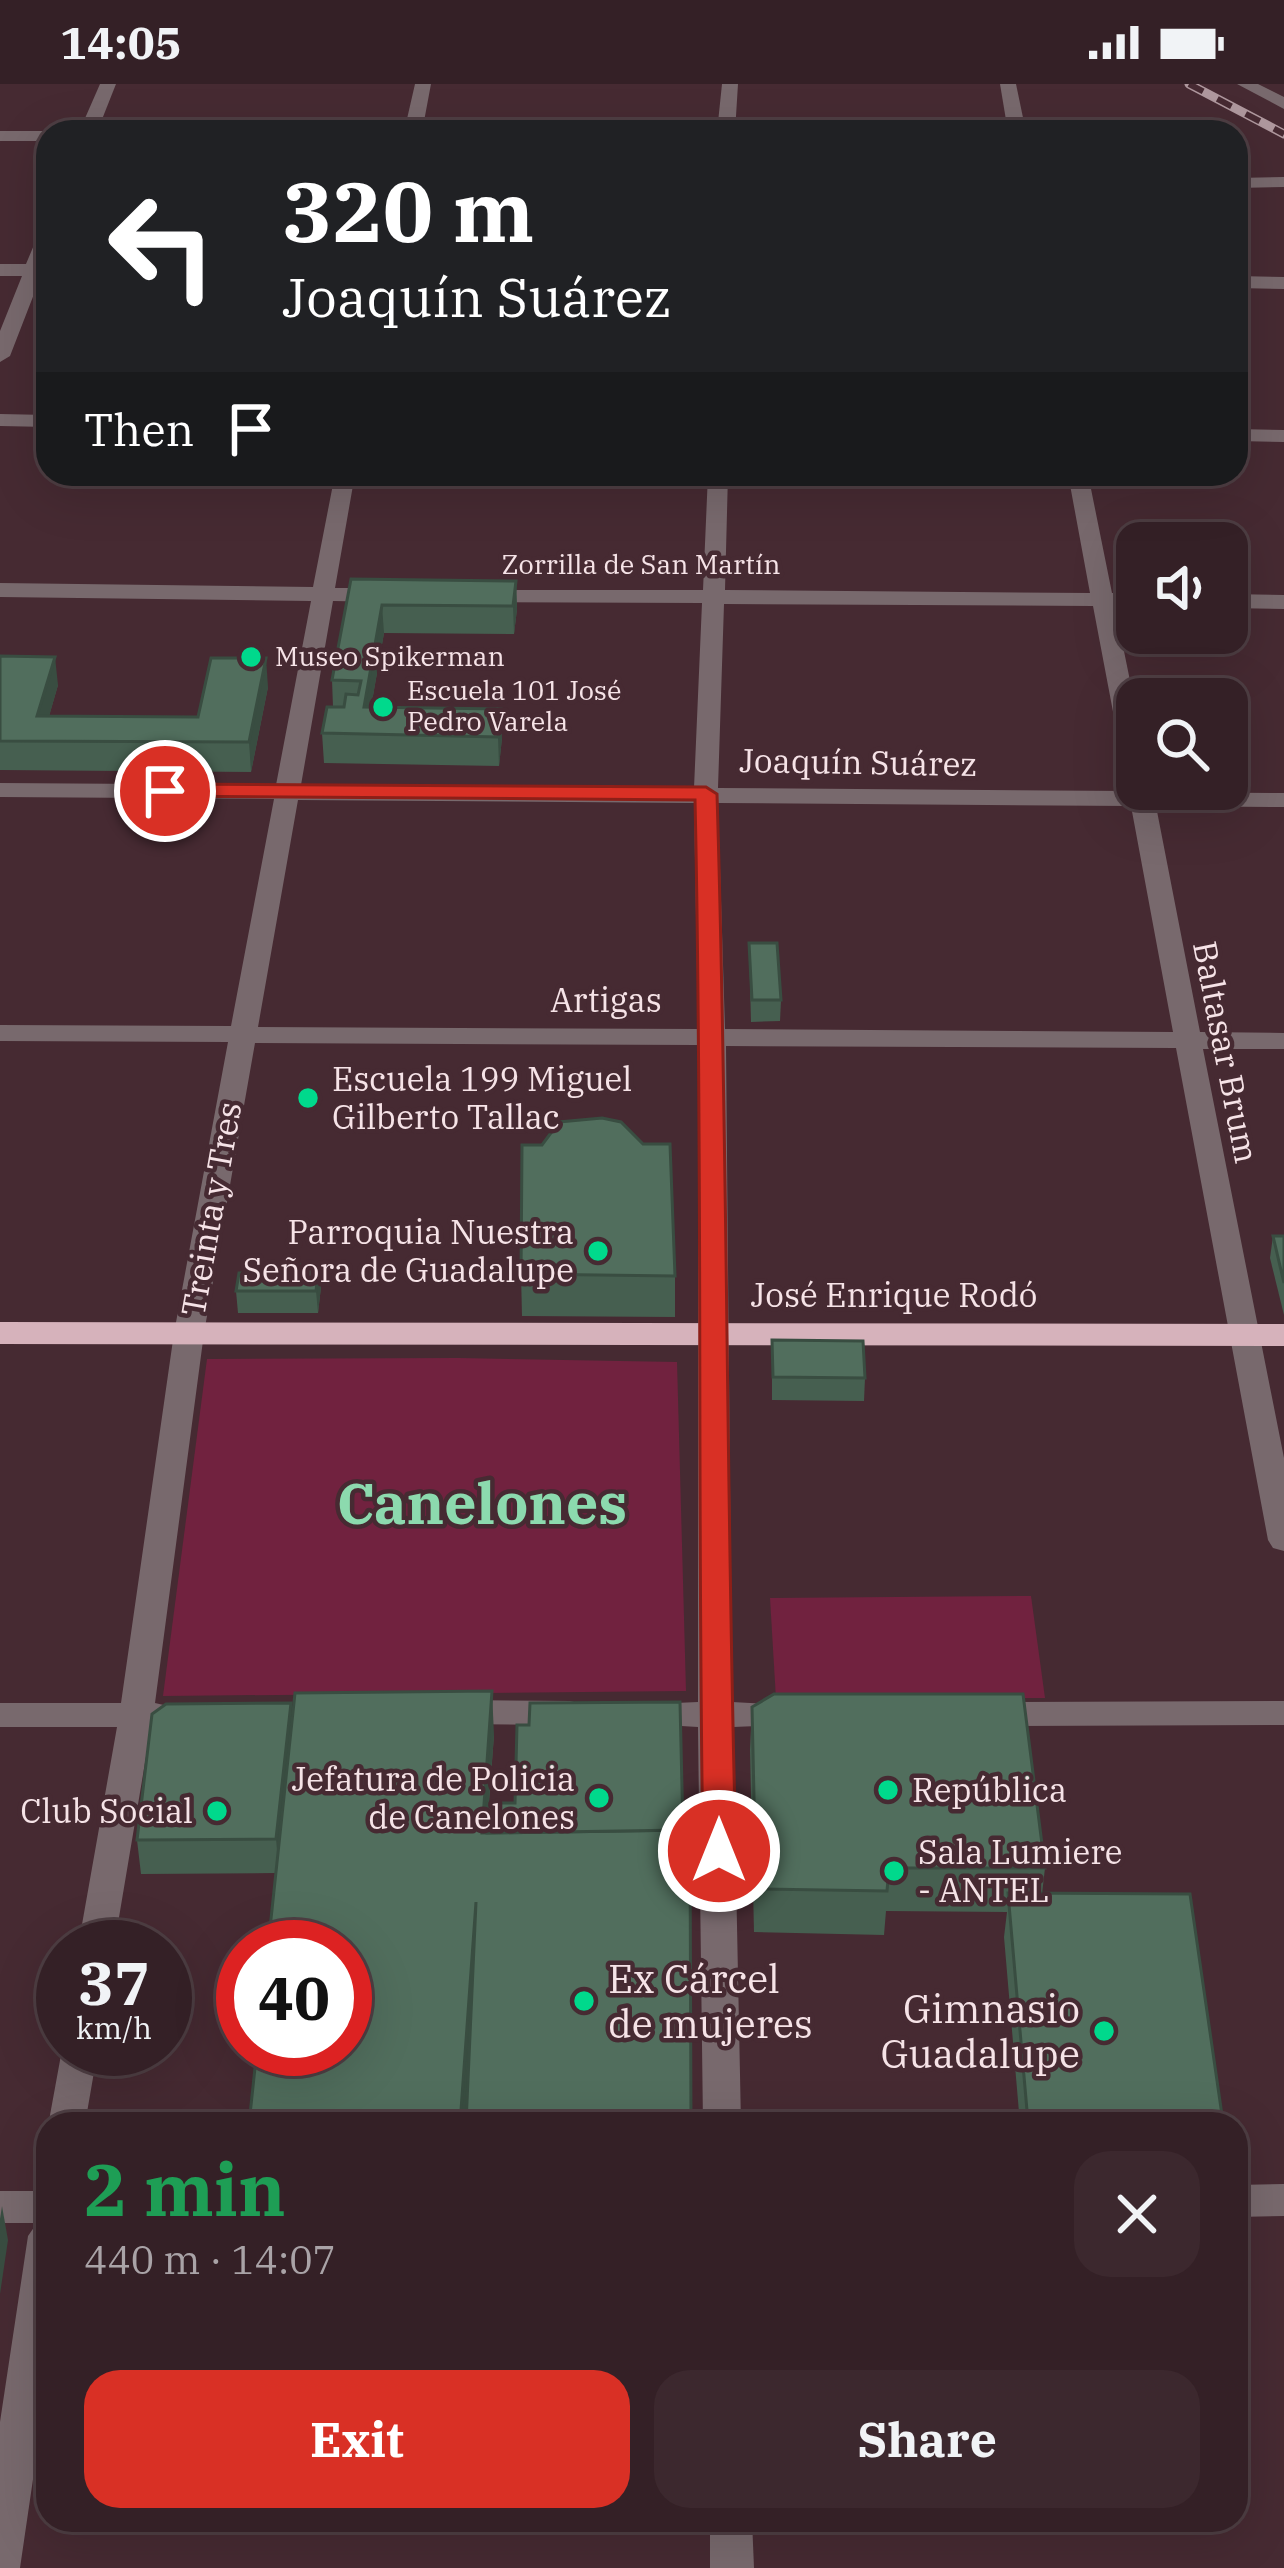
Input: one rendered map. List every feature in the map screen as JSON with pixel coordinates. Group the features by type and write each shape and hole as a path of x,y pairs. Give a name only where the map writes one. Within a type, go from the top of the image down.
{"highway":[{"name":"José Enrique Rodó","path":"0,1333 1284,1335"}],"street":[{"path":"93,120 107,84"},
{"path":"415,120 423,84"},
{"path":"728,120 730,84"},
{"path":"1008,84 1015,120"},
{"path":"1245,84 1284,104"},
{"path":"0,136 36,136"},
{"path":"1248,183 1284,182"},
{"path":"0,270 36,270"},
{"path":"0,356 36,280"},
{"path":"1248,282 1284,283"},
{"path":"0,420 36,421"},
{"path":"1248,435 1284,436"},
{"name":"Treinta y Tres","path":"101,1920 136,1715 189,1334 343,486"},
{"path":"718,486 706,794 722,2112"},
{"name":"Baltasar Brum","path":"1080,486 1117,678"},
{"path":"0,590 416,595"},
{"name":"Zorrilla de San Martín","path":"462,595 1116,600"},
{"path":"1248,602 1284,602"},
{"name":"Joaquín Suárez","path":"0,790 706,794 1116,787"},
{"name":"Joaquín Suárez","path":"1248,797 1284,800"},
{"name":"Baltasar Brum","path":"1143,810 1284,1540"},
{"name":"Artigas","path":"0,1033 1284,1041"},
{"path":"416,1712 836,1714"},
{"path":"954,1714 1284,1713"},
{"path":"0,1715 183,1714"},
{"path":"68,2112 74,2076"},
{"path":"1248,2200 1284,2200"},
{"path":"0,2207 36,2207"},
{"path":"0,2564 36,2318"},
{"path":"730,2532 732,2568"}],"shaded area":[{"path":"207,1359 677,1362 686,1691 163,1696"},
{"path":"1031,1596 1045,1698 776,1699 770,1598"}],"building":[{"path":"351,579 516,581 513,606 382,605 364,707 501,709 498,737 322,733 327,707 344,707 346,694 358,695 361,681 332,680"},
{"path":"0,656 55,657 37,716 198,717 211,658 266,658 249,742 0,741"},
{"path":"749,943 777,943 781,1000 752,1000"},
{"name":"Parroquia Nuestra Señora de Guadalupe","path":"602,1118 621,1122 643,1144 670,1144 675,1276 521,1274 522,1145 542,1145 559,1122"},
{"path":"1273,1236 1284,1236 1284,1283"},
{"path":"280,1265 319,1265 316,1291 236,1291 239,1273 279,1273"},
{"path":"772,1340 863,1341 865,1378 773,1377"},
{"path":"492,1691 482,1833 690,1830 691,2112 467,2112 476,1902 461,2112 250,2112 254,2076 372,2076 372,1920 271,1920 295,1693"},
{"path":"774,1694 1023,1694 1045,1868 889,1868 887,1891 756,1889 752,1707"},
{"name":"Jefatura de Policia de Canelones","path":"680,1702 683,1830 487,1833 488,1803 515,1803 517,1725 529,1725 530,1703"},
{"name":"Club Social","path":"291,1703 276,1839 137,1840 152,1714 166,1704"},
{"name":"Gimnasio Guadalupe","path":"1008,1893 1190,1894 1222,2112 1027,2112"}],"railway":[{"path":"1189,84 1284,134"}],"place":[{"name":"Museo Spikerman","path":"251,657"},
{"name":"Escuela 101 José Pedro Varela","path":"383,707"},
{"name":"Escuela 199 Miguel Gilberto Tallac","path":"308,1098"},
{"name":"Parroquia Nuestra Señora de Guadalupe","path":"598,1251"},
{"name":"República","path":"888,1790"},
{"name":"Jefatura de Policia de Canelones","path":"599,1798"},
{"name":"Club Social","path":"217,1811"},
{"name":"Sala Lumiere - ANTEL","path":"894,1871"},
{"name":"Ex Cárcel de mujeres","path":"584,2001"},
{"name":"Gimnasio Guadalupe","path":"1104,2031"}],"district":[{"name":"Canelones","path":"482,1504"}],"route":[{"path":"165,791 706,794 719,1851"}]}
